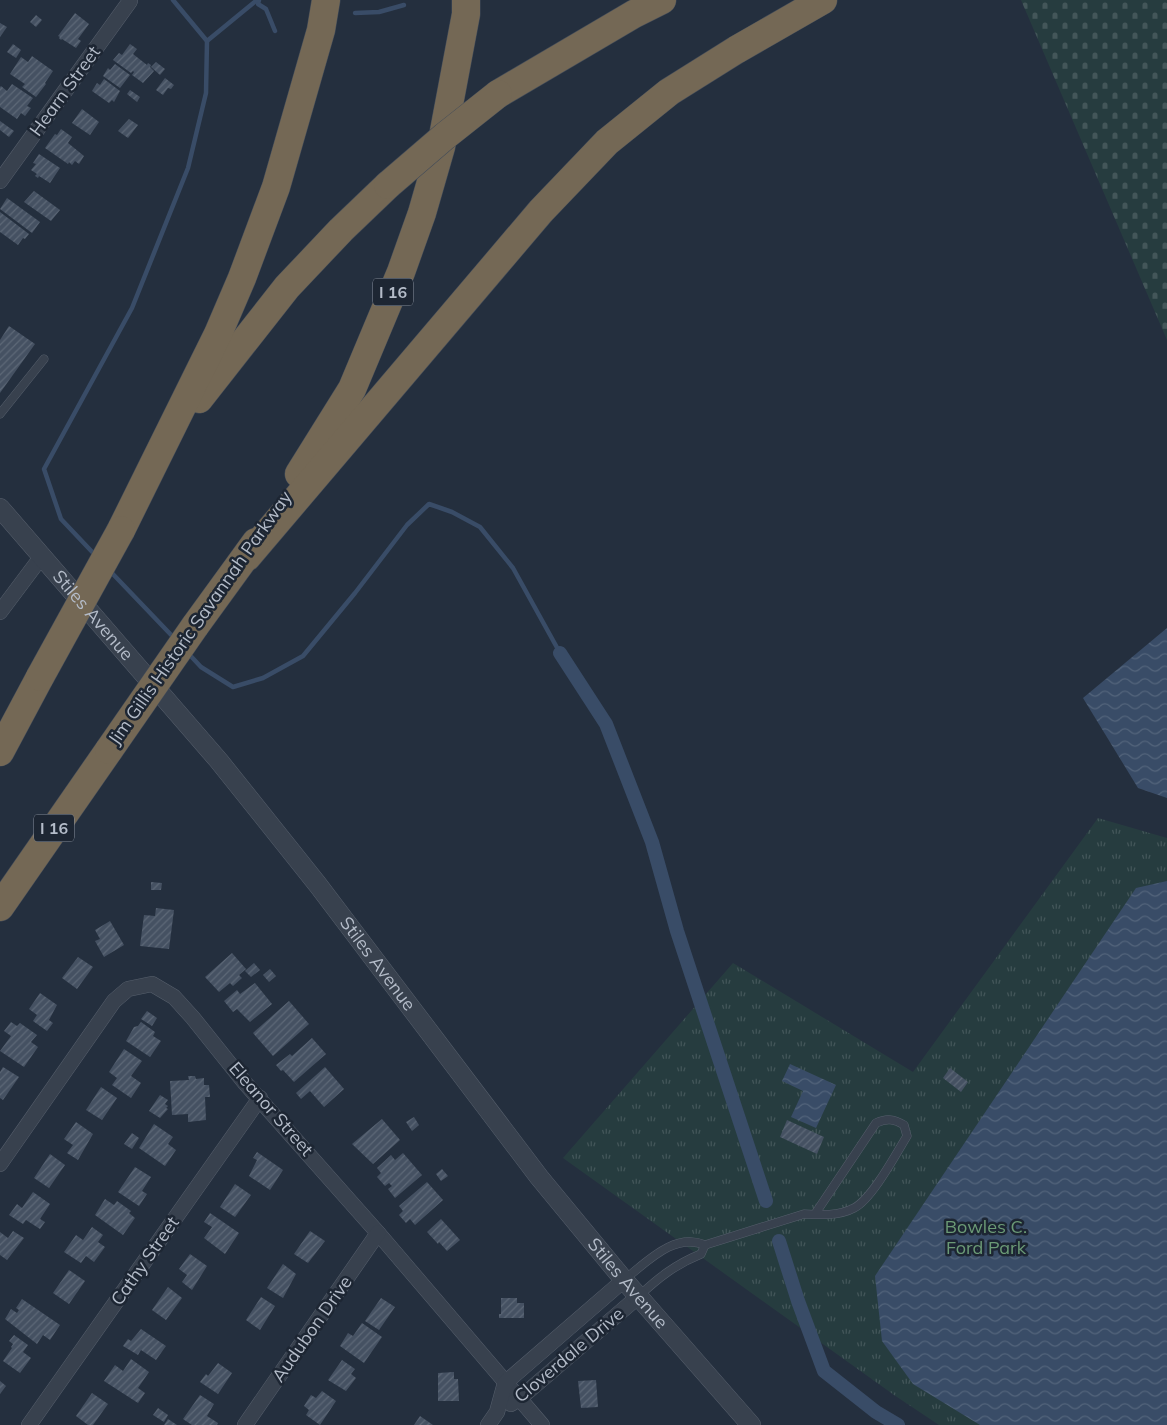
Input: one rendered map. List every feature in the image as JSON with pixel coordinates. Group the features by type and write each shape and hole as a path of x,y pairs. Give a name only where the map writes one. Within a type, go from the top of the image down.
{"highway":[{"path":"0,752 121,530 218,334 242,278 276,187 321,30 326,0"},
{"name":"Jim Gillis Historic Savannah Parkway","path":"0,907 195,626 247,557 352,389 401,272 422,213 441,147 466,14 466,0"},
{"path":"167,440 287,287 341,230 388,186 445,136 498,94 634,14 662,0"},
{"path":"247,557 540,211 607,142 668,92 823,0"}],"street":[{"name":"Hearn Street","path":"0,181 130,1"},
{"name":"Stiles Avenue","path":"0,508 225,768 318,885 539,1177 624,1280 751,1425"},
{"path":"0,612 42,556"},
{"name":"Eleanor Street","path":"0,1164 114,1001 128,989 152,984 174,997 220,1049 245,1083 378,1233 542,1425"},
{"name":"Cathy Street","path":"29,1425 260,1098"},
{"name":"Audubon Drive","path":"246,1425 378,1233"},
{"name":"Cloverdale Drive","path":"488,1425 497,1412 505,1383 624,1280"},
{"name":"Cloverdale Drive","path":"497,1412 519,1399 639,1296"}],"lane":[{"path":"0,414 44,359"},
{"path":"624,1280 662,1250 679,1242 698,1242 705,1245 804,1214 815,1214 834,1214 855,1208 870,1193 907,1136 904,1125 895,1120 884,1119 876,1123 815,1214"},
{"path":"639,1296 659,1277 683,1261 700,1254 705,1245"}],"green space":[{"path":"1021,0 1167,0 1167,340"},
{"name":"Bowles C. Ford Park","path":"1098,818 1167,838 1167,1425 939,1425 894,1395 563,1158 733,963 913,1072"}],"water":[{"path":"1167,628 1167,798 1138,788 1083,698"},
{"path":"1167,881 1167,1425 980,1425 913,1384 882,1341 875,1276 1136,888"},
{"path":"790,1064 836,1085 816,1128 791,1117 803,1091 782,1081"}],"building":[{"path":"75,13 89,24 78,39 81,41 76,48 61,40 58,36"},
{"path":"36,15 42,20 36,27 30,22"},
{"path":"0,23 7,27 0,37"},
{"path":"13,44 21,50 16,58 7,52"},
{"path":"130,44 137,49 133,54 147,65 148,63 151,65 150,67 154,71 143,83 132,75 133,71 131,73 113,60 119,53 122,55"},
{"path":"32,56 53,71 36,97 22,87 25,84 10,74 21,57 28,62"},
{"path":"156,62 165,69 160,75 151,67"},
{"path":"115,64 130,75 120,88 103,76 108,68 110,70"},
{"path":"165,78 174,85 171,89 168,88 163,95 156,90"},
{"path":"104,79 120,91 114,102 112,100 109,103 92,91 97,83 100,85"},
{"path":"12,84 33,98 27,106 31,108 25,116 21,113 17,119 0,107 0,87 7,91"},
{"path":"130,90 140,97 137,102 127,94"},
{"path":"82,109 99,122 90,135 72,123"},
{"path":"129,119 138,125 128,138 118,131"},
{"path":"0,121 14,131 9,137 0,130"},
{"path":"61,129 72,137 68,143 84,156 79,164 75,161 72,165 69,162 68,164 45,148"},
{"path":"39,154 60,168 50,183 39,176 38,178 35,176 37,174 31,170 36,164 33,163"},
{"path":"34,191 60,210 51,221 24,202"},
{"path":"7,198 40,222 32,233 0,209"},
{"path":"0,212 29,234 18,245 0,232"},
{"path":"9,326 35,344 0,393 0,340"},
{"path":"151,882 162,883 161,890 151,890"},
{"path":"156,908 174,910 169,949 140,946 144,915 155,916"},
{"path":"110,921 124,945 104,957 95,941 100,939 95,930"},
{"path":"232,953 246,969 239,975 242,978 233,986 230,983 219,992 205,977"},
{"path":"78,957 93,967 77,989 62,978"},
{"path":"254,963 260,970 251,977 245,971"},
{"path":"270,969 276,976 269,982 263,975"},
{"path":"255,983 272,1004 250,1022 237,1009 233,1012 224,1001 237,990 240,994"},
{"path":"40,993 57,1005 49,1020 53,1023 47,1031 33,1021 37,1015 29,1009"},
{"path":"289,1001 309,1024 273,1056 253,1033"},
{"path":"147,1011 157,1018 152,1026 141,1019"},
{"path":"11,1022 17,1026 20,1023 37,1035 31,1042 38,1047 24,1067 0,1051 11,1036 4,1031"},
{"path":"141,1022 155,1032 153,1036 161,1041 150,1057 126,1041 134,1027 138,1026"},
{"path":"312,1038 326,1054 294,1082 276,1065 290,1054 292,1056"},
{"path":"124,1049 142,1061 131,1076 141,1083 131,1098 112,1085 117,1078 109,1072"},
{"path":"3,1067 19,1077 3,1100 0,1098 0,1072"},
{"path":"325,1067 344,1089 324,1107 310,1091 301,1099 296,1093"},
{"path":"950,1068 968,1082 961,1092 943,1078"},
{"path":"188,1076 195,1076 196,1079 204,1078 204,1085 209,1085 210,1097 205,1097 206,1120 188,1122 188,1114 172,1115 170,1081 189,1080"},
{"path":"101,1087 117,1098 102,1120 86,1110"},
{"path":"160,1095 168,1100 165,1104 168,1106 166,1108 168,1109 160,1118 149,1111"},
{"path":"414,1117 419,1125 412,1131 406,1122"},
{"path":"382,1119 400,1140 373,1164 352,1144"},
{"path":"787,1120 824,1137 817,1154 780,1137"},
{"path":"76,1122 93,1134 78,1160 67,1153 73,1145 64,1139"},
{"path":"154,1124 173,1137 168,1144 176,1150 165,1166 139,1148"},
{"path":"132,1133 139,1138 132,1149 124,1144"},
{"path":"257,1152 283,1170 270,1190 249,1176 257,1160 253,1158"},
{"path":"403,1153 422,1175 395,1198 388,1189 392,1186 389,1183 385,1186 377,1177 381,1173 377,1168 391,1155 395,1160"},
{"path":"50,1154 65,1165 49,1188 34,1178"},
{"path":"135,1167 151,1177 142,1191 147,1194 139,1206 118,1192"},
{"path":"442,1169 448,1176 441,1181 436,1174"},
{"path":"427,1182 443,1200 415,1225 410,1219 406,1223 399,1215 403,1211 399,1206"},
{"path":"235,1184 251,1195 235,1217 220,1207"},
{"path":"33,1192 50,1204 40,1219 45,1222 40,1229 26,1220 23,1224 9,1215 17,1204 22,1208"},
{"path":"105,1199 114,1205 117,1201 131,1211 129,1213 135,1218 123,1235 95,1215"},
{"path":"210,1213 239,1233 225,1254 204,1238 212,1227 204,1222"},
{"path":"441,1219 460,1240 447,1251 427,1232"},
{"path":"92,1227 103,1235 98,1242 105,1247 94,1262 86,1256 81,1263 64,1252 76,1235 83,1240"},
{"path":"13,1231 24,1238 7,1260 0,1255 0,1232 8,1238"},
{"path":"310,1231 325,1241 308,1263 294,1254"},
{"path":"190,1254 207,1266 192,1290 182,1282 187,1275 179,1269"},
{"path":"283,1264 296,1274 283,1298 267,1288"},
{"path":"69,1270 85,1281 69,1304 53,1293"},
{"path":"168,1287 182,1298 166,1320 152,1310"},
{"path":"261,1297 275,1306 260,1330 246,1320"},
{"path":"381,1298 395,1307 379,1330 365,1321"},
{"path":"501,1298 517,1298 517,1303 524,1303 524,1318 499,1318 499,1314 501,1314"},
{"path":"22,1299 60,1325 50,1340 43,1335 37,1344 5,1319 11,1309 17,1313 19,1310 16,1308"},
{"path":"362,1323 382,1337 364,1363 340,1346 348,1333 353,1336"},
{"path":"141,1329 166,1346 156,1360 141,1350 138,1355 123,1346 128,1339 131,1341"},
{"path":"14,1335 28,1345 23,1352 31,1358 20,1373 3,1361 12,1348 13,1344 9,1341"},
{"path":"131,1359 149,1372 138,1388 145,1393 138,1403 104,1381 115,1365 123,1371"},
{"path":"342,1360 355,1369 351,1374 356,1378 346,1391 328,1380"},
{"path":"218,1363 232,1373 218,1394 200,1382 206,1374 208,1376"},
{"path":"454,1372 454,1379 458,1379 459,1401 438,1401 438,1373"},
{"path":"596,1380 598,1407 581,1408 578,1381"},
{"path":"0,1381 6,1386 0,1394"},
{"path":"322,1391 336,1401 320,1425 306,1415 309,1410 304,1406 311,1395 316,1398"},
{"path":"92,1393 108,1404 93,1425 88,1425 76,1416"},
{"path":"200,1395 214,1404 207,1416 218,1423 217,1425 192,1425 183,1419"},
{"path":"158,1408 168,1415 164,1422 153,1415"},
{"path":"420,1416 433,1425 414,1425"},
{"path":"168,1419 177,1425 164,1425"}],"waterway":[{"path":"96,556 61,519 44,469 132,308 188,168 206,93 207,41 173,0"},
{"path":"207,41 257,0"},
{"path":"259,0 258,4 266,9 275,31"},
{"path":"355,13 379,12 404,5"},
{"path":"187,652 201,667 233,687 263,678 303,656 355,593 407,525 429,504 452,512 480,527 513,568 560,653"},
{"path":"110,571 175,639"},
{"path":"560,653 606,724 652,842 677,931 766,1201"},
{"path":"779,1241 798,1301 824,1371 876,1412 898,1425"}]}
